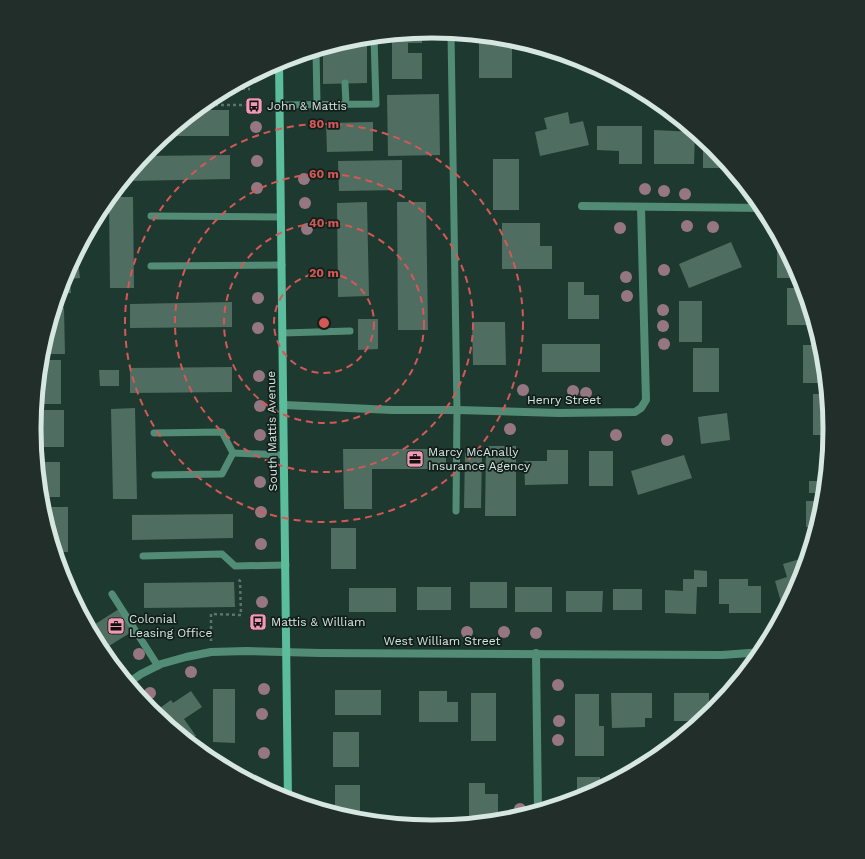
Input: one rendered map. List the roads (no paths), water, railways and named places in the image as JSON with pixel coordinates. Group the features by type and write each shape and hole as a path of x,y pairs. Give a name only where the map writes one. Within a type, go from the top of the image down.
{"main road":[{"name":"South Mattis Avenue","path":"279,70 288,793"}],"street":[{"path":"582,206 755,208"},
{"name":"Henry Street","path":"284,405 392,410 559,413 635,412 641,408 646,400 641,207"},
{"name":"West William Street","path":"132,680 158,666 186,657 211,652 246,651 722,655 754,653"},
{"path":"536,653 538,807"}],"lane":[{"path":"451,39 457,410 456,511"},
{"path":"280,105 376,104 374,42"},
{"path":"316,56 317,104"},
{"path":"345,83 346,104"},
{"path":"151,216 281,217"},
{"path":"151,266 282,265"},
{"path":"283,333 350,331"},
{"path":"154,433 222,432 233,453"},
{"path":"233,453 284,455"},
{"path":"154,475 222,474 233,453"},
{"path":"143,556 222,554 235,566 286,566"},
{"path":"112,594 158,666"}],"place":[{"name":"John & Mattis","path":"254,106"},
{"name":"Marcy McAnally Insurance Agency","path":"415,459"},
{"name":"Mattis & William","path":"258,622"},
{"name":"Colonial Leasing Office","path":"116,626"}]}
